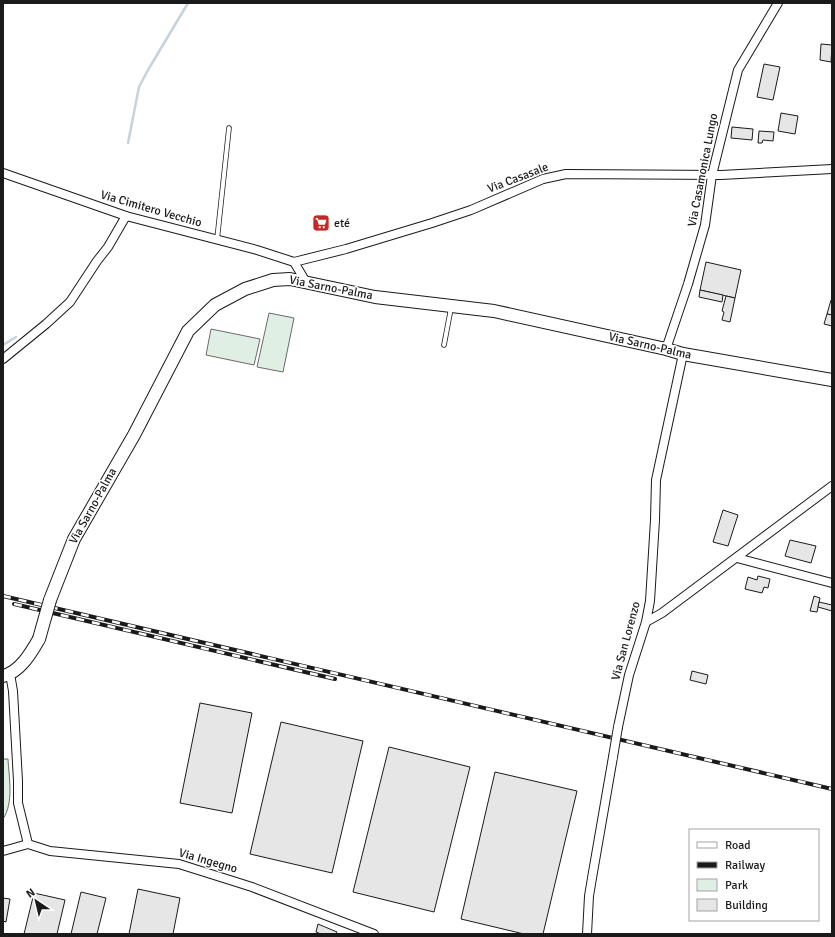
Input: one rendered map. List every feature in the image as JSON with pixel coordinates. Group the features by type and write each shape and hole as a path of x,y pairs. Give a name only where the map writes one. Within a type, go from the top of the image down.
{"main road":[{"name":"Via Sarno-Palma","path":"7,675 29,656 39,639 50,600 74,538 134,435 188,331 214,304 245,289 273,280 290,279 375,296 494,310 683,354 832,380"}],"street":[{"name":"Via Casamonica Lungo","path":"666,349 688,284 705,225 712,175 738,70 778,3"},
{"name":"Via Casasale","path":"294,262 346,249 432,223 471,210 544,179 566,174 712,175 832,169"},
{"name":"Via Cimitero Vecchio","path":"3,173 126,216 257,250 294,262"},
{"path":"3,359 46,324 70,302 108,247 126,216"},
{"path":"294,262 306,282"},
{"name":"Via San Lorenzo","path":"587,934 589,896 618,727 629,675 646,622 650,594 656,480 683,354"},
{"path":"646,622 662,613 832,486"},
{"path":"737,558 832,583"},
{"path":"6,851 28,844 18,803 14,706 7,675"},
{"name":"Via Ingegno","path":"28,844 50,851 179,864 252,887 374,934"}],"lane":[{"path":"217,240 230,128"},
{"path":"444,345 451,305"}],"green space":[{"path":"269,313 294,318 283,372 257,367"},
{"path":"211,329 260,339 254,365 206,355"},
{"path":"3,759 8,759 10,798 9,805 3,819"}],"building":[{"path":"821,44 832,45 831,62 820,60"},
{"path":"764,64 780,67 773,100 757,97"},
{"path":"781,113 798,116 795,134 778,131"},
{"path":"732,127 753,129 752,140 731,138"},
{"path":"759,131 774,132 773,141 763,140 762,143 758,143"},
{"path":"706,262 741,270 735,298 700,290"},
{"path":"700,290 723,295 722,302 699,297"},
{"path":"726,296 735,298 730,322 722,320 724,312 722,311"},
{"path":"832,300 832,315 827,314"},
{"path":"827,314 832,315 832,326 824,324"},
{"path":"723,510 738,515 728,546 713,542"},
{"path":"790,540 816,546 811,563 785,556"},
{"path":"758,576 770,579 768,588 764,587 762,593 745,589 748,577 757,580"},
{"path":"814,596 820,598 817,612 810,611"},
{"path":"819,602 832,605 832,611 818,607"},
{"path":"692,671 708,675 706,684 690,680"},
{"path":"200,703 252,713 232,813 180,803"},
{"path":"281,722 363,741 332,873 250,854"},
{"path":"389,747 470,767 434,912 353,892"},
{"path":"495,772 577,791 543,934 524,934 461,919"},
{"path":"138,889 180,898 173,934 129,934"},
{"path":"81,892 106,898 97,934 71,934"},
{"path":"34,893 65,900 57,934 24,934"},
{"path":"3,898 10,899 6,922 3,921"},
{"path":"318,924 337,932 336,934 321,934 316,932"}],"waterway":[{"path":"128,143 139,87 188,3"},
{"path":"3,345 16,337"}],"railway":[{"path":"3,596 832,789"},
{"path":"14,604 335,679"}],"place":[{"name":"eté","path":"321,223"}]}
